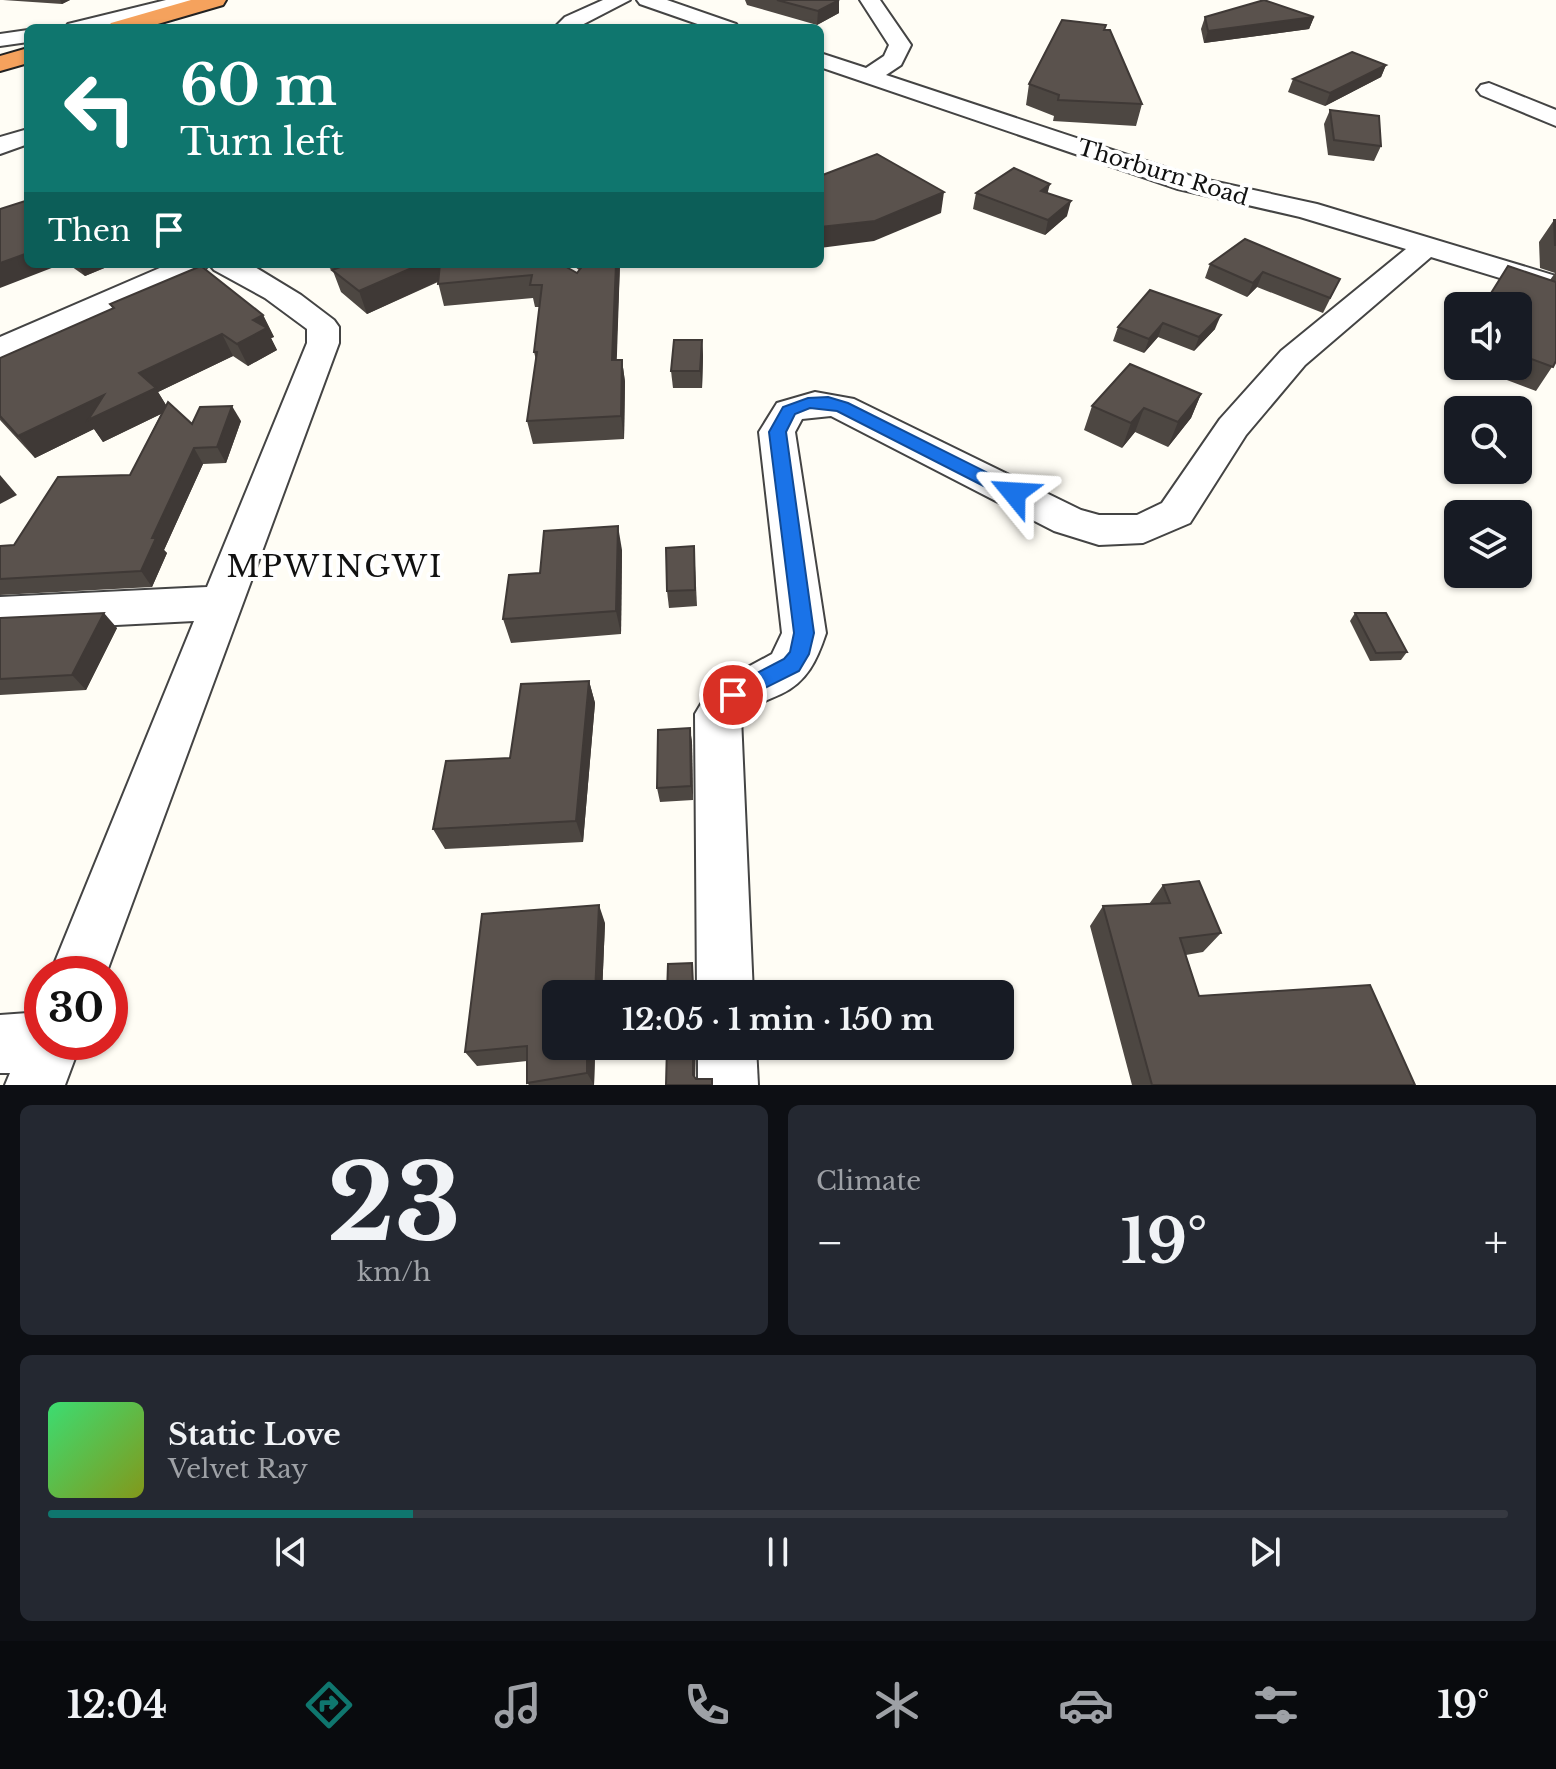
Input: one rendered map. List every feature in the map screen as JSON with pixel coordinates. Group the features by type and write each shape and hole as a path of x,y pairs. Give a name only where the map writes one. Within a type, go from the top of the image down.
{"highway":[{"path":"133,24 215,0"},
{"path":"0,64 24,56"}],"street":[{"path":"92,24 191,0"},
{"path":"569,24 620,0"},
{"path":"647,0 717,24"},
{"path":"869,76 893,60 900,45 870,0"},
{"path":"0,40 24,37"},
{"name":"Thorburn Road","path":"824,61 1197,186 1307,210 1556,286"},
{"path":"1489,90 1556,119"},
{"path":"0,146 24,137"},
{"path":"725,980 718,714 723,702 733,695 792,665 799,654 804,633 777,432 789,411 808,403 842,407 1068,521 1099,530 1143,529 1176,513 1197,487 1233,427 1293,358 1427,246"},
{"path":"0,349 185,268"},
{"path":"85,956 323,343 323,327 313,316 235,268"},
{"path":"0,614 222,603"},
{"path":"0,1044 24,1042"},
{"path":"35,1085 45,1060"},
{"path":"727,1060 728,1085"}],"building":[{"path":"777,0 839,0 818,11"},
{"path":"1264,0 1314,17 1208,31 1205,17"},
{"path":"1062,20 1106,25 1104,30 1110,30 1142,104 1058,100 1059,95 1029,84"},
{"path":"1352,52 1386,65 1330,93 1293,79"},
{"path":"1330,110 1379,116 1381,146 1334,140"},
{"path":"877,154 944,192 875,221 824,227 824,174"},
{"path":"1014,168 1050,184 1041,191 1071,201 1048,220 976,193"},
{"path":"24,201 24,254 0,263 0,209"},
{"path":"1245,239 1340,279 1330,298 1263,272 1253,283 1210,264"},
{"path":"1508,266 1556,282 1556,361 1553,367 1532,359 1532,292 1492,292"},
{"path":"196,268 204,268 263,315 253,320 267,328 237,344 222,334 139,373 156,388 88,420 104,395 18,436 0,416 0,358 114,308 110,304"},
{"path":"338,268 412,268 359,291 332,270"},
{"path":"440,268 568,268 577,273 581,268 616,268 612,360 622,360 621,416 527,421 542,285 530,285 532,275 438,284"},
{"path":"1150,290 1221,315 1199,337 1163,323 1149,339 1118,327"},
{"path":"674,340 702,340 700,371 671,371"},
{"path":"1130,364 1201,394 1178,422 1144,408 1131,423 1092,406"},
{"path":"168,402 192,424 200,407 232,406 217,447 194,448 152,538 156,538 141,571 0,579 0,546 14,545 58,477 130,475"},
{"path":"618,526 616,611 503,619 509,575 540,573 544,531"},
{"path":"694,546 695,590 667,591 666,548"},
{"path":"104,613 72,675 0,679 0,618"},
{"path":"1355,613 1386,613 1407,652 1376,653"},
{"path":"589,681 576,821 433,829 446,761 510,758 521,684"},
{"path":"690,728 691,786 657,788 658,730"},
{"path":"1199,881 1221,933 1180,938 1199,996 1370,985 1415,1085 1152,1085 1103,906 1170,903 1163,885"},
{"path":"599,905 596,980 542,980 542,1060 587,1060 587,1073 527,1083 527,1046 465,1052 482,914"},
{"path":"692,963 693,980 667,980 668,964"},
{"path":"667,1060 693,1060 696,1079 712,1079 712,1085 666,1085"}],"district":[{"name":"MPWINGWI","path":"335,567"}],"route":[{"path":"733,695 776,676 792,665 799,654 804,633 777,432 781,420 789,411 808,403 842,407 1014,493"}]}
